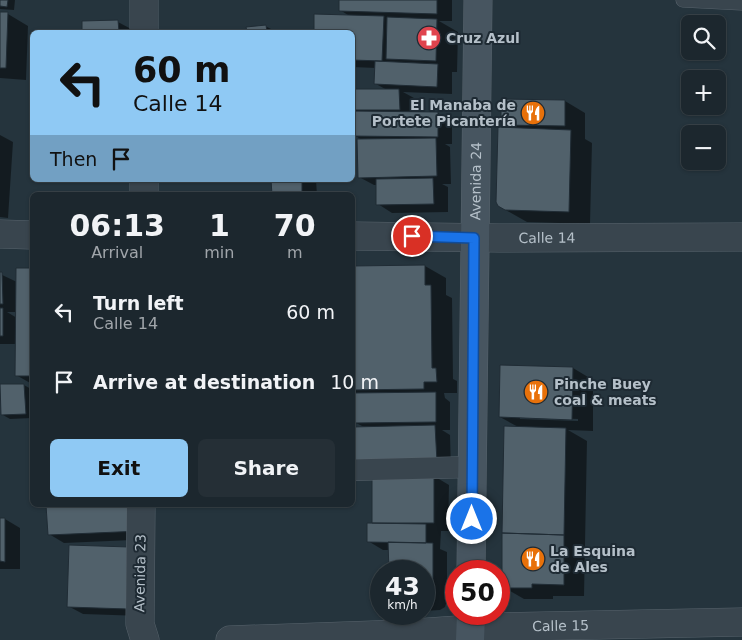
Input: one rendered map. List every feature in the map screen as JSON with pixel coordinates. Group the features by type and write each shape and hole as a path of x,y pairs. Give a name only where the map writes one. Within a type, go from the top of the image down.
{"main road":[{"name":"Avenida 24","path":"471,560 478,0"}],"street":[{"path":"144,0 144,30"},
{"path":"0,234 30,235"},
{"name":"Calle 14","path":"355,236 474,238 742,237"},
{"path":"355,470 472,468"},
{"name":"Avenida 23","path":"141,507 140,624 145,640"},
{"name":"Calle 15","path":"230,640 401,634 470,628 742,622"}],"lane":[{"path":"683,0 742,3"}],"building":[{"path":"0,0 8,0 7,7 0,6"},
{"path":"339,0 437,0 437,14 339,11"},
{"path":"0,12 8,12 6,68 0,68"},
{"path":"314,14 384,16 382,61 355,60 355,30 314,30"},
{"path":"387,17 437,19 436,61 386,59"},
{"path":"118,20 119,30 82,30 82,21"},
{"path":"266,25 267,30 247,30 246,27"},
{"path":"375,61 438,64 437,87 374,84"},
{"path":"355,89 399,89 400,110 355,110"},
{"name":"El Manaba de Portete Picantería","path":"501,99 565,100 565,126 501,125"},
{"path":"355,111 438,112 438,137 355,136"},
{"path":"498,127 571,130 569,212 505,210 498,206 496,202"},
{"path":"436,138 437,176 358,178 357,139"},
{"path":"433,178 434,204 376,205 376,179"},
{"path":"271,182 302,182 302,192 272,192"},
{"path":"425,265 425,285 431,285 432,368 436,368 437,382 424,382 424,389 355,390 355,266"},
{"path":"16,268 30,268 30,376 15,376"},
{"path":"0,272 2,272 3,304 0,304"},
{"path":"0,308 3,308 3,336 0,336"},
{"name":"Pinche Buey coal & meats","path":"500,365 573,367 572,420 499,417"},
{"path":"0,384 24,384 26,414 1,415"},
{"path":"436,392 436,422 355,423 355,393"},
{"path":"435,425 437,462 355,464 355,427"},
{"path":"504,426 566,428 564,535 502,533"},
{"path":"372,475 434,475 434,523 372,523"},
{"path":"46,507 139,507 141,531 48,535"},
{"path":"0,518 5,518 5,562 0,561"},
{"path":"367,523 426,524 426,543 367,542"},
{"name":"La Esquina de Ales","path":"502,533 564,535 564,585 532,584 532,588 510,588 510,560 502,560"},
{"path":"388,542 433,543 433,560 389,560"},
{"path":"69,545 129,547 128,609 67,607"}],"place":[{"name":"Cruz Azul","path":"429,38"},
{"name":"El Manaba de Portete Picantería","path":"533,113"},
{"name":"Pinche Buey coal & meats","path":"536,392"},
{"name":"La Esquina de Ales","path":"533,559"}],"route":[{"path":"412,236 474,238 472,519"}]}
